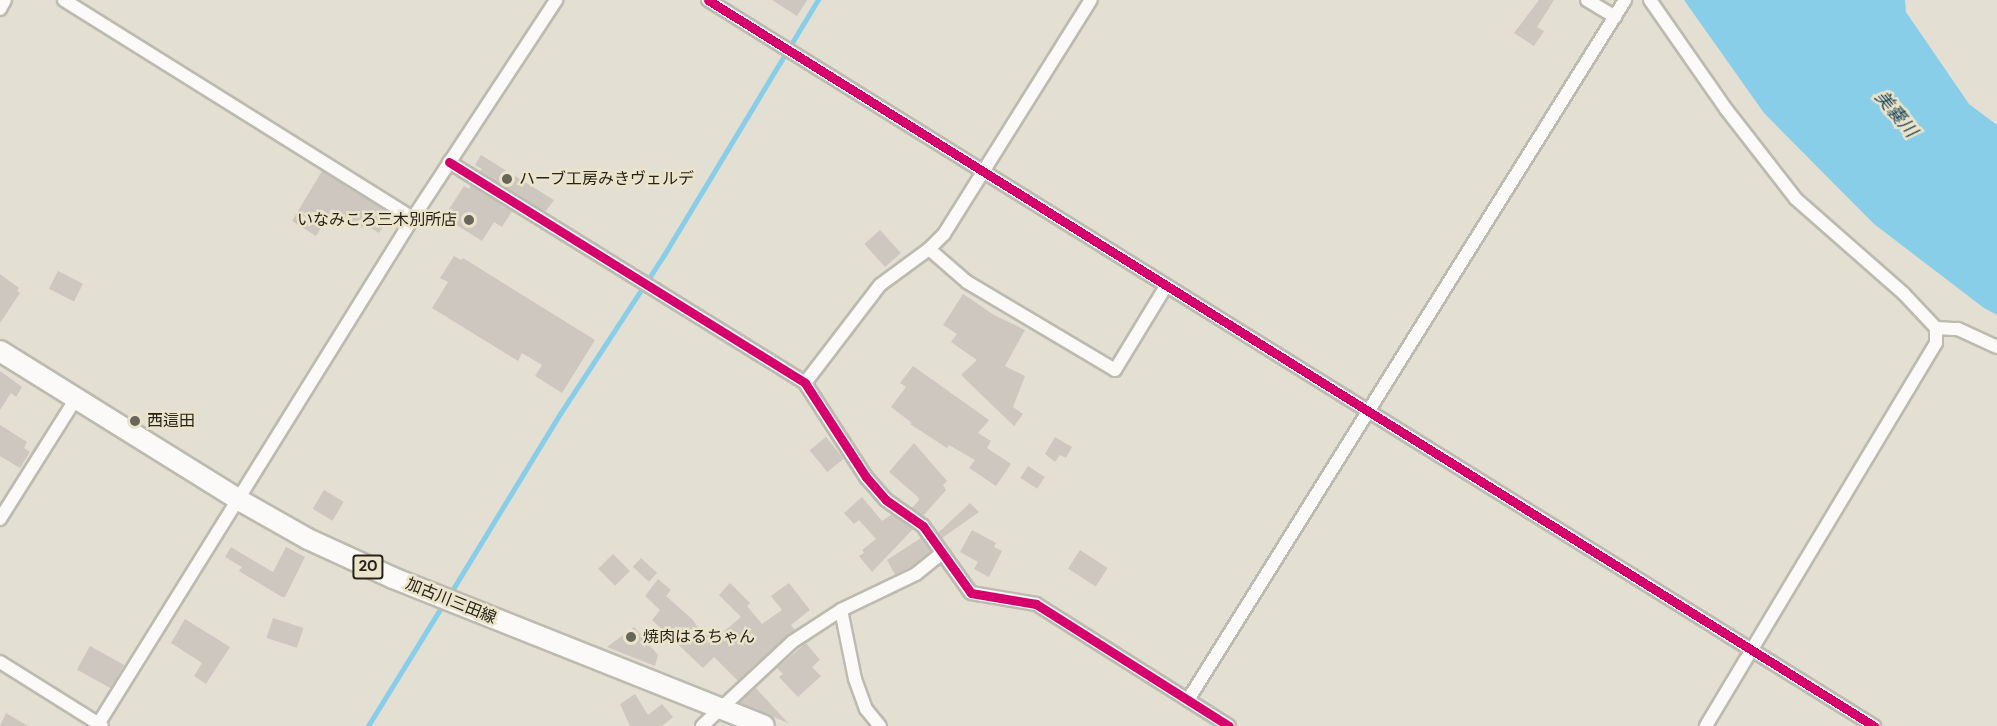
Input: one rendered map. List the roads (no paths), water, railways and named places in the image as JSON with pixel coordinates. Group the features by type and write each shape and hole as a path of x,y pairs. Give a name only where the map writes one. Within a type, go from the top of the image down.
{"main road":[{"name":"加古川三田線","path":"0,351 75,400 239,500 308,538 393,578 764,726"}],"street":[{"path":"0,9 5,0"},
{"path":"64,0 413,218"},
{"path":"0,662 99,725 413,218 555,0"},
{"path":"708,0 1874,726"},
{"path":"805,383 880,285 929,249 944,234 1091,0"},
{"path":"1587,0 1615,17"},
{"path":"1188,700 1625,0"},
{"path":"1650,0 1726,109 1796,199 1904,294 1936,328 1936,343 1706,726"},
{"path":"449,162 805,383 866,477 886,500 922,525 971,593 1036,604 1230,726"},
{"path":"929,249 967,282 1115,370 1166,286"},
{"path":"1936,328 1958,329 1997,347"},
{"path":"0,519 75,400"},
{"path":"702,726 722,710 792,642 841,610 916,574 941,554"},
{"path":"841,610 855,679 866,709 880,726"}],"water":[{"name":"美嚢川","path":"1684,0 1905,0 1906,12 1969,104 1997,125 1997,315 1984,308 1874,224 1764,113"}],"waterway":[{"path":"450,594 560,414 664,255 818,0"},
{"path":"368,726 444,603"}],"place":[{"name":"ハーブ工房みきヴェルデ","path":"507,179"},
{"name":"いなみころ三木別所店","path":"469,220"},
{"name":"西這田","path":"135,421"},
{"name":"焼肉はるちゃん","path":"631,637"}]}
